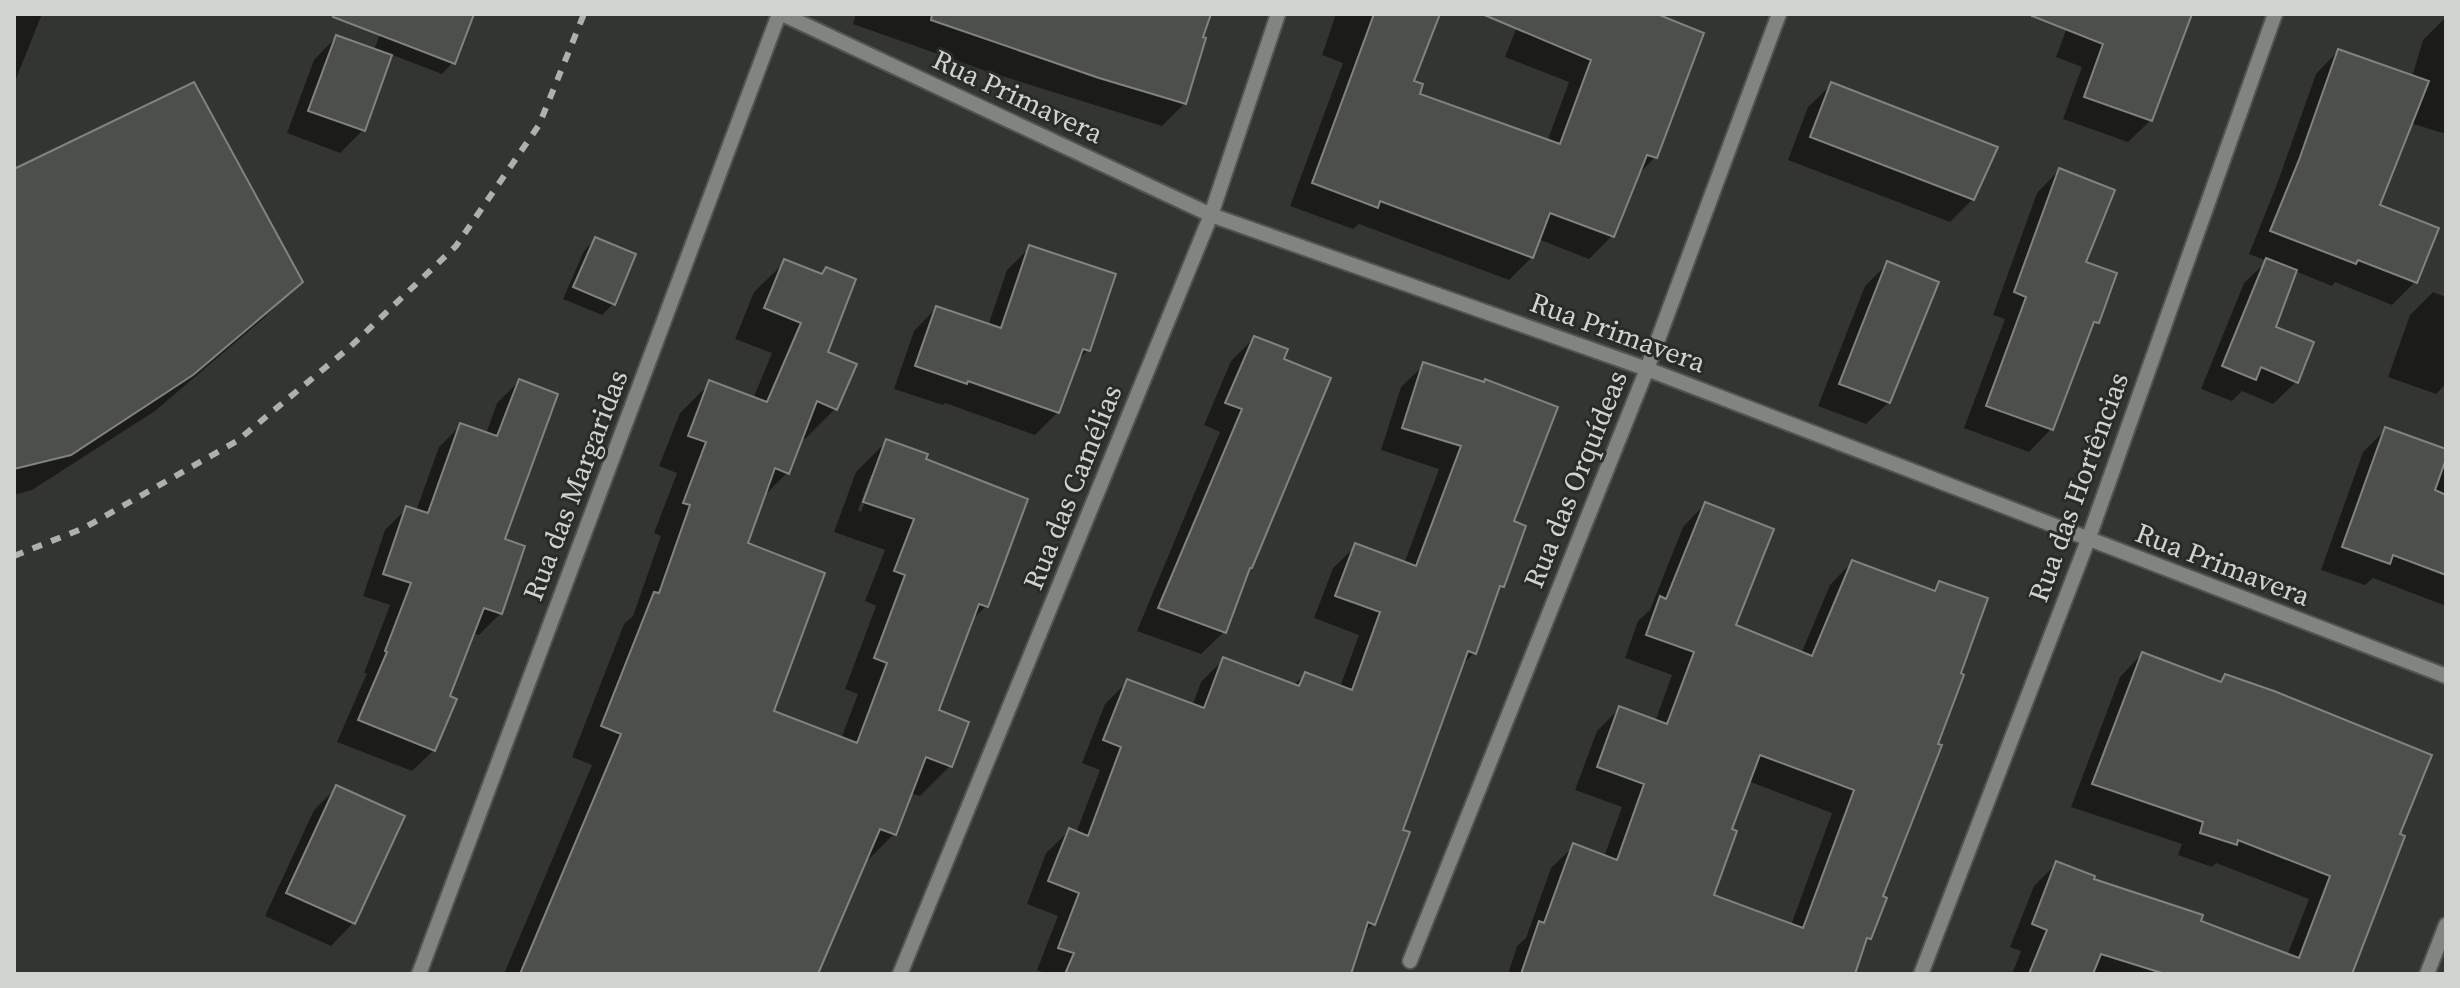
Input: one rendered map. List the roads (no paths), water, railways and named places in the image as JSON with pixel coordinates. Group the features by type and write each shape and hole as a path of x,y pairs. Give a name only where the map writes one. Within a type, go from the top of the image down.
{"street":[{"name":"Rua Primavera","path":"781,14 1211,215 1647,369 2446,676"},
{"name":"Rua das Margaridas","path":"419,974 781,14"},
{"name":"Rua das Camélias","path":"900,974 1211,215 1278,14"},
{"name":"Rua das Orquídeas","path":"1410,961 1647,369 1779,14"},
{"name":"Rua das Hortências","path":"1921,974 2088,540 2275,14"},
{"path":"2427,974 2446,925"}],"railway":[{"path":"14,556 84,528 237,441 350,347 456,246 539,125 584,14"}]}
